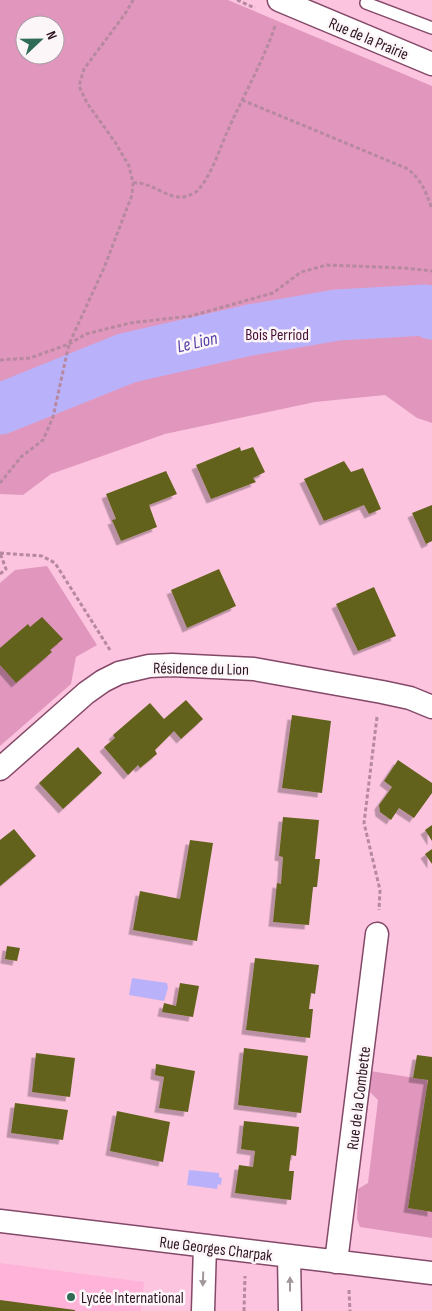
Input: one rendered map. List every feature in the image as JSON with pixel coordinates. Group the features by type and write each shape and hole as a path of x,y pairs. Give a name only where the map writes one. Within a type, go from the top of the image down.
{"street":[{"name":"Rue de la Prairie","path":"281,1 432,64"},
{"name":"Résidence du Lion","path":"0,769 86,692 103,680 119,673 149,666 172,665 254,669 382,692 410,698 432,707"},
{"name":"Rue de la Combette","path":"336,1262 378,934"},
{"name":"Rue Georges Charpak","path":"0,1221 432,1273"},
{"path":"203,1311 205,1246"},
{"path":"289,1256 290,1311"}],"lane":[{"path":"366,3 432,28"}],"path":[{"path":"0,483 22,457 43,440 54,417 69,344 104,268 132,195 134,183 130,166 87,103 79,86 84,69 125,14 133,0"},
{"path":"134,183 142,182 175,198 197,192 206,178 260,66 281,1"},
{"path":"242,100 408,170 417,177 425,189 432,209"},
{"path":"0,360 30,358 69,344 86,334 130,323 191,316 273,293 301,272 327,265 432,271"},
{"path":"0,574 6,569 0,552 42,556 55,563 110,649 119,673"},
{"path":"378,934 380,890 364,824 377,715 382,692"},
{"path":"349,1289 350,1311"}],"shaded area":[{"path":"132,978 167,983 168,988 164,1001 129,995"},
{"path":"189,1170 219,1173 219,1177 222,1178 221,1185 218,1184 217,1189 187,1185"},
{"name":"Lycée International","path":"0,1263 144,1282 141,1311 0,1311"}],"green space":[{"name":"Bois Perriod","path":"0,0 228,0 432,86 432,423 417,418 385,395 315,402 165,434 51,474 23,495 0,494"},
{"path":"47,566 97,645 76,657 71,684 0,746 0,583 15,570"},
{"path":"370,1071 428,1080 408,1208 432,1212 432,1238 360,1227 357,1219 358,1189 368,1183 378,1100 368,1090"}],"building":[{"path":"240,447 241,451 253,447 265,472 253,478 256,482 211,499 196,465"},
{"path":"344,461 351,472 363,468 381,509 369,514 364,505 324,521 304,479"},
{"path":"166,471 177,494 149,505 157,527 121,541 112,520 116,519 106,494"},
{"path":"432,505 432,541 426,544 412,513"},
{"path":"219,569 236,606 187,628 171,590"},
{"path":"374,587 396,636 358,651 336,604"},
{"path":"42,617 63,639 50,650 52,652 16,683 0,665 0,648 28,624 30,627"},
{"path":"186,700 203,719 181,739 174,731 155,750 157,754 140,768 138,765 128,775 104,747 115,738 113,735 150,703 164,719"},
{"path":"292,715 331,721 322,793 282,788"},
{"path":"78,747 102,773 63,809 39,783"},
{"path":"398,760 432,783 432,793 414,818 399,808 391,820 380,812 379,805 392,787 384,781"},
{"path":"283,817 319,820 315,859 320,859 317,887 313,887 309,925 273,922 277,883 281,884 283,857 279,856"},
{"path":"432,825 432,841 425,830"},
{"path":"14,829 36,856 0,886 0,840"},
{"path":"190,840 213,843 197,941 133,930 140,891 180,899"},
{"path":"432,849 432,864 425,854"},
{"path":"7,946 20,948 17,961 5,959"},
{"path":"255,958 319,965 315,994 311,993 309,1009 313,1009 310,1038 246,1030"},
{"path":"180,983 199,986 193,1017 162,1012 164,1003 176,1006"},
{"path":"244,1048 308,1056 301,1113 238,1105"},
{"path":"36,1053 75,1058 70,1097 32,1092"},
{"path":"417,1055 432,1057 432,1212 408,1208 428,1080 413,1078"},
{"path":"156,1064 195,1071 188,1112 159,1108 164,1077 155,1075"},
{"path":"15,1103 68,1110 63,1140 11,1133"},
{"path":"117,1111 170,1122 163,1162 110,1151"},
{"path":"244,1121 299,1127 296,1156 291,1155 289,1171 294,1171 291,1200 235,1193 239,1165 253,1167 255,1151 241,1149"},
{"path":"0,1300 75,1310 75,1311 0,1311"}],"waterway":[{"name":"Le Lion","path":"0,409 127,358 250,330 337,315 425,310 432,314"}],"place":[{"name":"Lycée International","path":"71,1297"}]}
